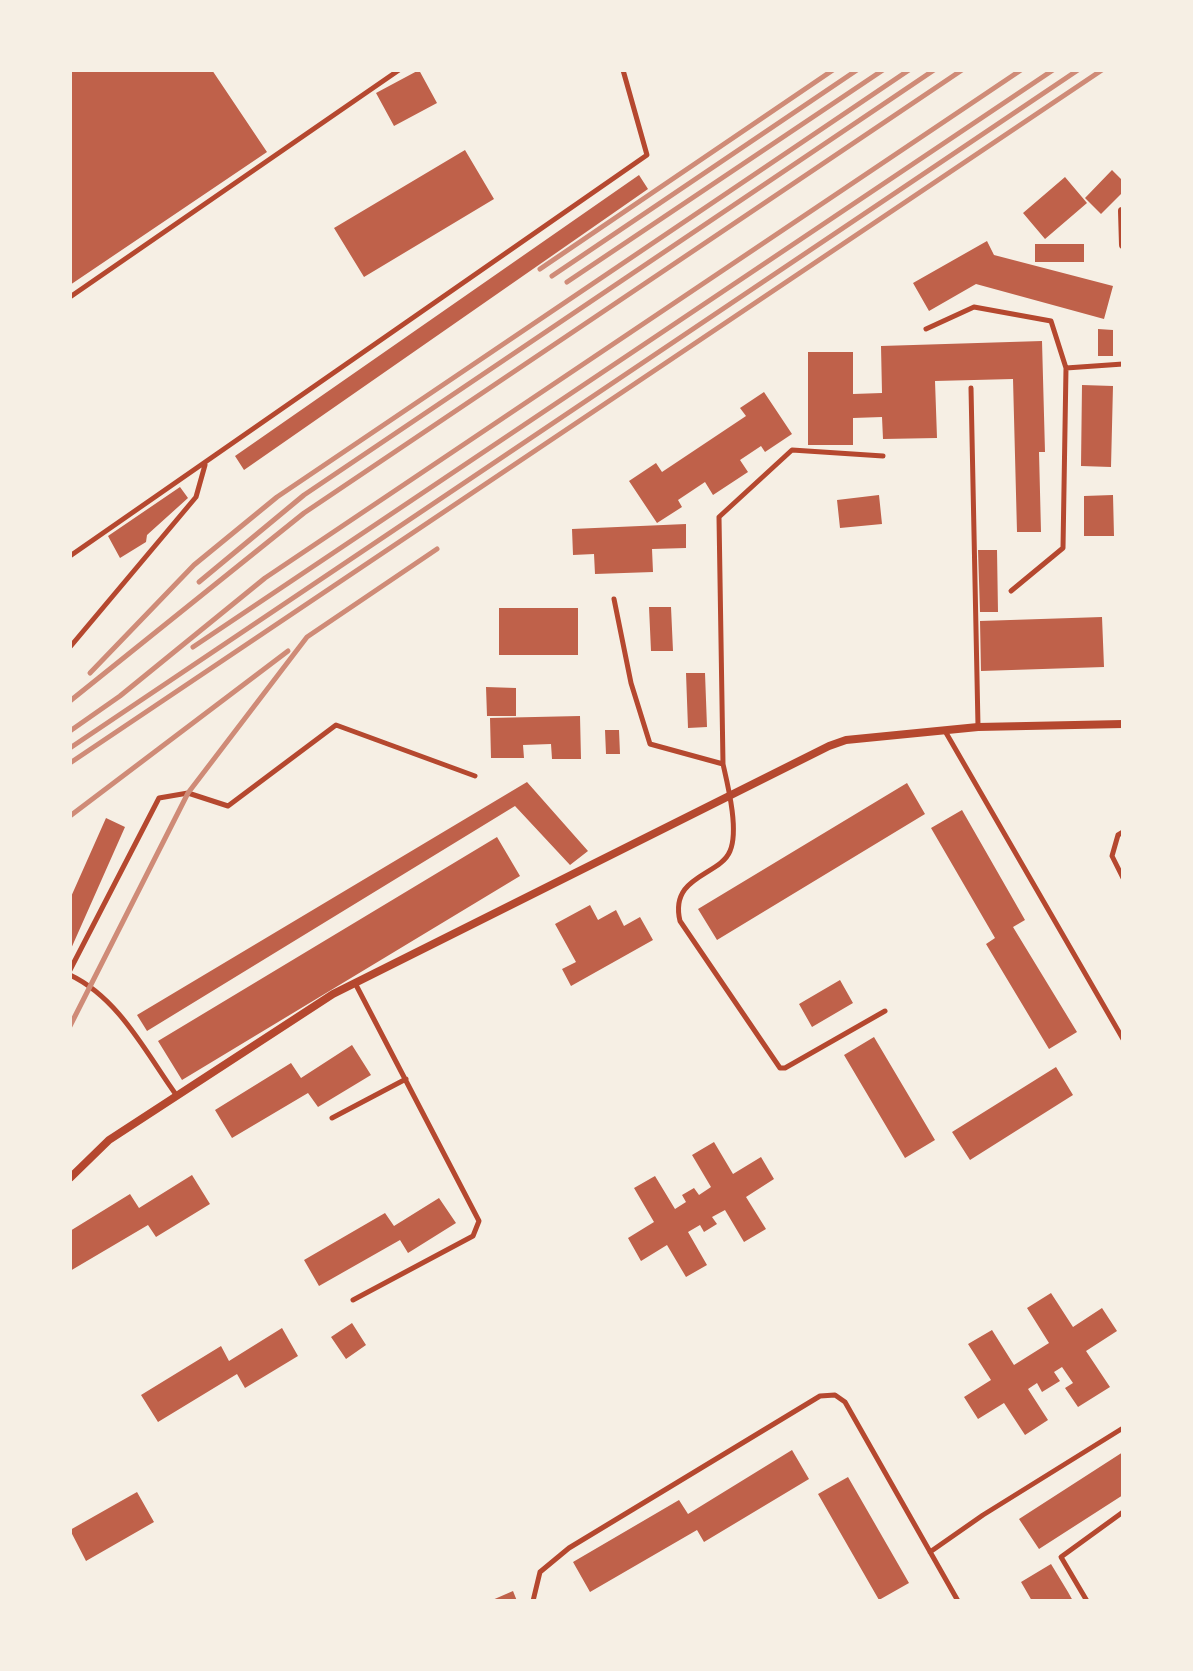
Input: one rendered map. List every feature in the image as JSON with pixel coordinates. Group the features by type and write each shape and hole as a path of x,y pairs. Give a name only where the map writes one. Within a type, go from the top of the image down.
{"street":[{"path":"1122,210 1123,241"},
{"path":"70,1178 109,1140 355,983 846,740 978,727 1123,724"}],"lane":[{"path":"70,297 399,70"},
{"path":"70,556 647,155 623,70"},
{"path":"926,329 974,307 1051,321 1066,368 1063,548 1011,591"},
{"path":"1066,368 1123,364"},
{"path":"971,388 978,727"},
{"path":"883,456 792,450 719,517 723,764 731,797 731,850 725,859 686,888 677,910 680,921 775,1064 785,1068 885,1011"},
{"path":"70,647 196,497 205,464"},
{"path":"614,599 631,683 650,744 723,764"},
{"path":"177,1096 109,1001 91,985 70,973 159,798 188,793 228,806 336,725 475,776"},
{"path":"944,730 1123,1039"},
{"path":"1123,832 1118,835 1112,856 1123,878"},
{"path":"353,1300 473,1236 478,1230 479,1221 355,983"},
{"path":"332,1118 406,1079"},
{"path":"533,1601 540,1572 569,1548 820,1396 835,1395 845,1402 958,1601"},
{"path":"930,1552 983,1515 1123,1428"},
{"path":"1087,1601 1061,1557 1123,1512"}],"building":[{"path":"70,70 212,70 267,152 70,285"},
{"path":"419,70 437,103 394,126 376,93"},
{"path":"465,150 494,199 364,277 334,228"},
{"path":"1112,170 1123,181 1123,192 1101,214 1085,198"},
{"path":"639,175 648,189 244,470 235,456"},
{"path":"1065,177 1087,203 1045,239 1023,213"},
{"path":"987,241 994,255 1113,286 1104,319 976,284 929,311 913,283"},
{"path":"1035,244 1084,244 1084,262 1035,262"},
{"path":"1098,329 1113,330 1113,356 1098,356"},
{"path":"1042,341 1045,452 1039,452 1041,532 1017,532 1013,379 935,381 937,438 883,439 882,417 853,418 853,445 808,445 808,352 853,352 853,394 882,393 881,346"},
{"path":"1082,385 1113,386 1111,467 1081,466"},
{"path":"764,392 792,434 765,452 761,446 740,460 748,472 713,495 705,482 678,500 682,507 657,523 629,481 656,463 662,472 746,416 740,408"},
{"path":"180,487 188,498 147,535 146,542 120,558 108,536"},
{"path":"879,495 882,524 840,528 837,500"},
{"path":"1113,495 1114,536 1084,536 1084,496"},
{"path":"686,524 686,548 652,549 653,572 595,574 594,554 573,555 572,529"},
{"path":"978,550 997,550 998,612 980,612"},
{"path":"649,607 671,607 673,651 651,651"},
{"path":"499,608 578,608 578,655 499,655"},
{"path":"1102,617 1104,667 981,671 980,621"},
{"path":"686,673 705,673 707,727 688,728"},
{"path":"486,687 516,688 516,716 487,716"},
{"path":"580,716 581,759 552,759 551,744 523,745 524,758 491,758 490,718"},
{"path":"605,730 619,730 620,754 606,754"},
{"path":"527,782 588,851 570,865 515,806 147,1031 137,1015"},
{"path":"907,783 925,814 717,940 698,909"},
{"path":"962,810 1025,920 1013,927 1077,1032 1049,1049 986,944 995,938 931,828"},
{"path":"106,818 125,827 70,951 70,899"},
{"path":"497,837 520,876 182,1080 158,1041"},
{"path":"590,905 598,920 616,910 624,926 640,917 653,940 571,986 562,969 576,962 555,924"},
{"path":"840,980 853,1003 812,1027 799,1004"},
{"path":"874,1037 935,1140 905,1158 844,1055"},
{"path":"352,1045 371,1075 318,1107 308,1093 232,1138 215,1110 291,1063 301,1078"},
{"path":"1056,1067 1073,1095 970,1160 952,1132"},
{"path":"714,1142 733,1174 761,1157 774,1179 746,1197 766,1229 744,1242 725,1210 712,1217 717,1224 704,1232 700,1225 688,1232 707,1265 686,1277 667,1245 641,1261 628,1238 654,1222 634,1188 655,1176 675,1209 686,1202 682,1195 694,1188 699,1195 711,1187 692,1155"},
{"path":"192,1175 210,1204 156,1237 148,1225 70,1271 70,1231 130,1194 139,1208"},
{"path":"439,1198 456,1223 408,1253 400,1240 319,1286 304,1260 385,1213 394,1226"},
{"path":"1051,1293 1073,1327 1102,1308 1117,1331 1086,1351 1110,1387 1078,1407 1065,1388 1073,1383 1062,1367 1054,1372 1060,1381 1042,1392 1037,1383 1028,1389 1048,1420 1025,1435 1004,1403 978,1419 964,1397 991,1380 968,1344 992,1330 1014,1365 1049,1343 1027,1308"},
{"path":"352,1323 366,1345 346,1359 331,1337"},
{"path":"282,1328 298,1356 245,1388 237,1374 158,1422 141,1395 221,1346 229,1361"},
{"path":"792,1450 809,1479 704,1542 697,1530 590,1592 573,1562 679,1500 688,1514"},
{"path":"1123,1452 1123,1495 1039,1549 1019,1519"},
{"path":"848,1477 909,1583 879,1600 818,1494"},
{"path":"137,1492 154,1522 86,1561 70,1530"},
{"path":"1051,1564 1073,1601 1032,1601 1021,1582"},
{"path":"513,1591 517,1601 490,1601"}],"railway":[{"path":"540,269 833,70"},
{"path":"552,276 857,70"},
{"path":"567,282 883,70"},
{"path":"90,673 194,565 277,497 909,70"},
{"path":"199,582 304,495 934,70"},
{"path":"70,701 304,513 962,70"},
{"path":"70,731 120,696 265,578 1021,70"},
{"path":"193,647 1053,70"},
{"path":"70,748 1078,70"},
{"path":"70,763 1102,70"},
{"path":"70,1026 188,793 307,637 437,549"},
{"path":"70,816 288,651"}]}
